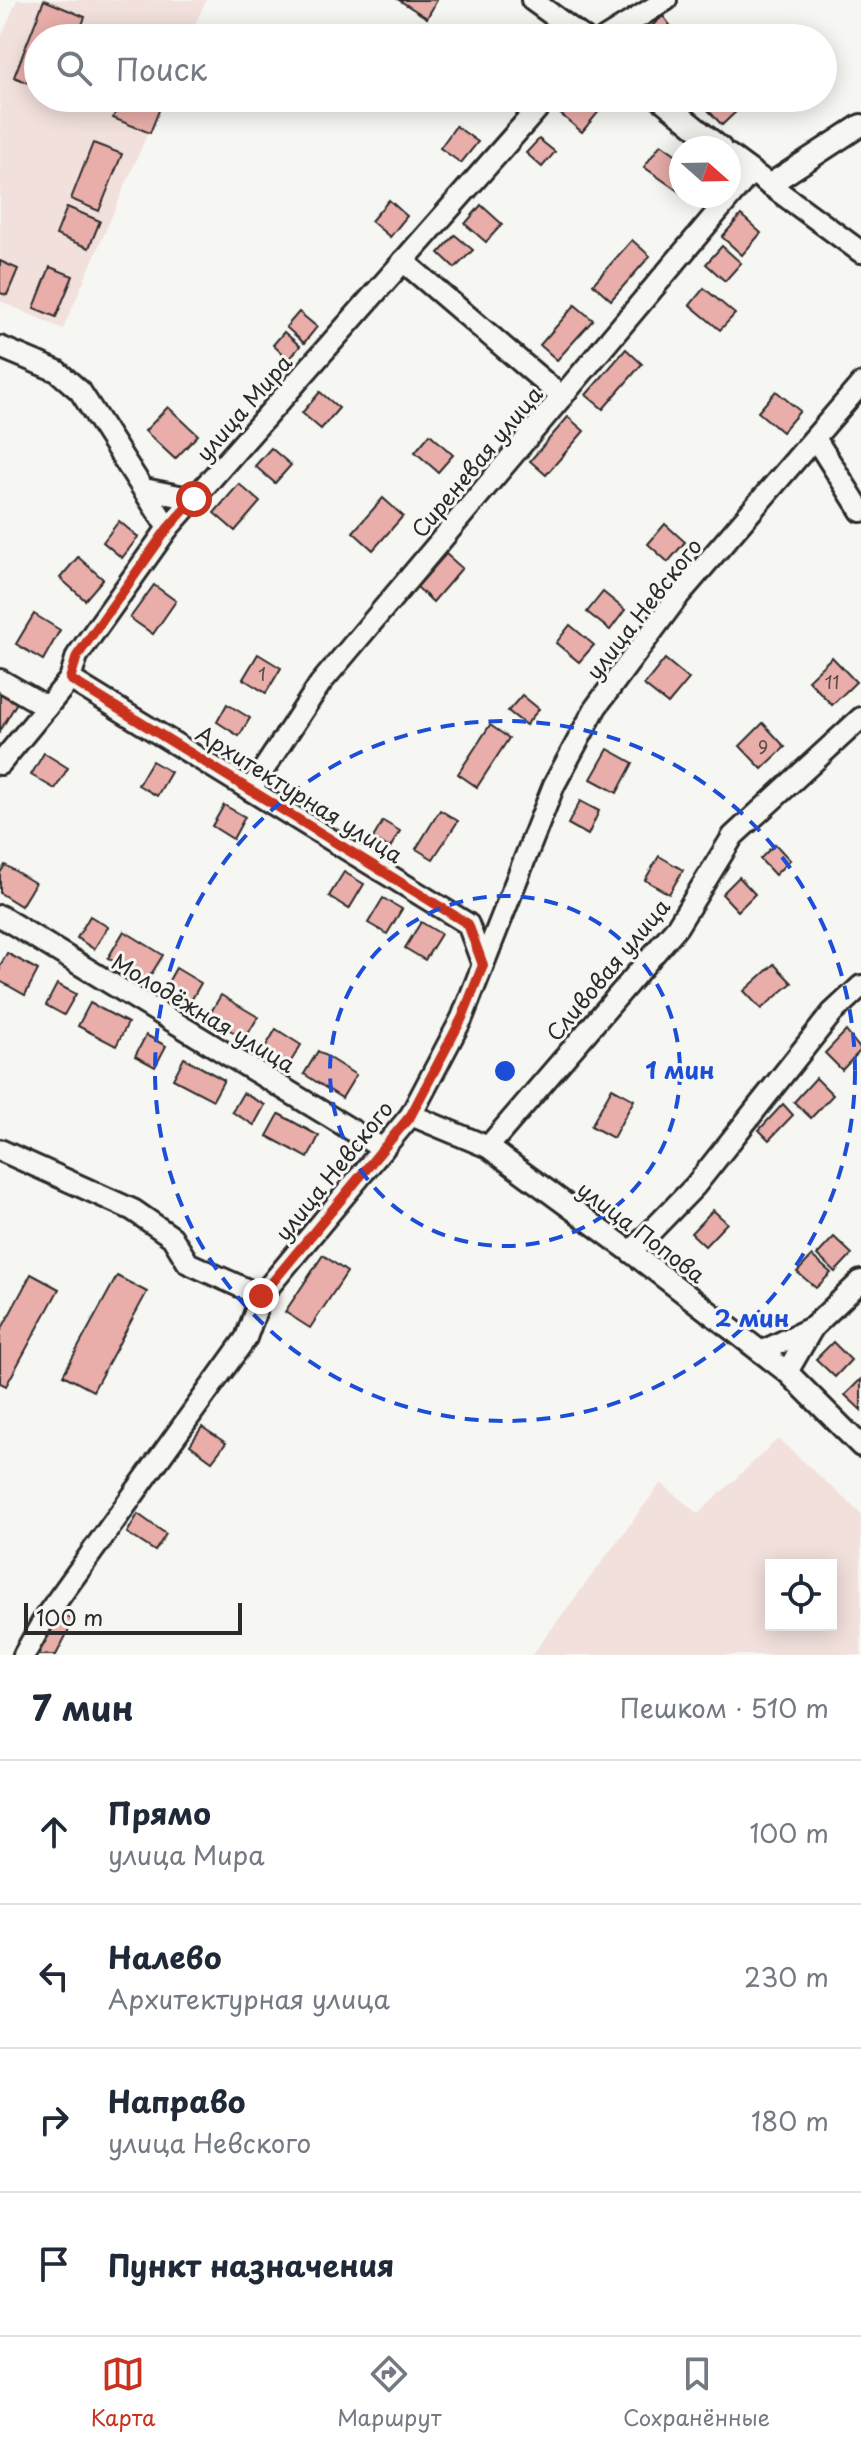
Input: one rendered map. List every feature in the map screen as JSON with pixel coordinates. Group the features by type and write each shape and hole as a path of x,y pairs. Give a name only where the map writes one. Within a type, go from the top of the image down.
{"street":[{"path":"532,0 565,24"},
{"path":"627,24 666,0"},
{"name":"улица Мира","path":"0,764 70,679 77,656 168,528 535,112"},
{"path":"676,112 706,136"},
{"path":"769,185 861,125"},
{"path":"741,164 861,252"},
{"name":"Сиреневая улица","path":"250,790 320,684 751,172"},
{"path":"403,261 562,397"},
{"path":"0,347 57,371 80,391 168,528"},
{"name":"улица Невского","path":"24,1655 46,1616 246,1338 261,1296 411,1115 462,1018 554,785 596,707 679,595 861,384"},
{"path":"815,438 861,511"},
{"path":"144,489 194,499"},
{"name":"Архитектурная улица","path":"70,679 468,924 483,965"},
{"path":"0,680 47,707"},
{"name":"Сливовая улица","path":"488,1147 677,927 733,836 861,718"},
{"name":"Молодёжная улица","path":"0,916 383,1149"},
{"path":"631,1252 695,1186 832,1013 861,986"},
{"name":"улица Попова","path":"411,1115 488,1147 631,1252 787,1372 861,1446"},
{"path":"0,1150 133,1210 172,1237 188,1263 261,1296"},
{"path":"787,1372 813,1327 861,1281"},
{"path":"761,1352 813,1327"}],"shaded area":[{"path":"17,0 206,0 195,24 24,24 24,112 157,112 63,329 0,301 0,40"},
{"path":"778,1439 861,1513 861,1655 532,1655 661,1483 698,1514"}],"building":[{"path":"44,0 85,17 82,24 35,24"},
{"path":"399,0 437,0 427,18"},
{"path":"663,16 669,24 654,24"},
{"path":"24,51 24,81 14,77"},
{"path":"115,112 158,112 150,133 113,118"},
{"path":"560,112 599,112 582,132"},
{"path":"710,112 736,112 722,125"},
{"path":"456,126 478,142 461,163 440,148"},
{"path":"539,139 555,152 542,167 526,153"},
{"path":"93,143 122,154 99,211 71,199"},
{"path":"661,144 669,150 669,185 644,167"},
{"path":"389,200 407,216 390,237 371,221"},
{"path":"481,205 502,224 486,242 465,224"},
{"path":"67,207 100,221 89,248 56,235"},
{"path":"741,215 761,233 742,255 722,237"},
{"path":"455,235 473,250 455,268 439,253"},
{"path":"632,240 650,256 611,300 593,284"},
{"path":"722,246 741,263 725,281 706,264"},
{"path":"0,261 18,269 7,295 0,293"},
{"path":"50,267 73,276 56,317 34,308"},
{"path":"704,288 735,314 720,330 690,305"},
{"path":"575,305 593,320 557,360 540,345"},
{"path":"299,312 317,327 304,343 286,327"},
{"path":"284,332 300,346 289,360 273,345"},
{"path":"626,349 642,364 603,409 586,395"},
{"path":"776,391 800,411 782,432 758,412"},
{"path":"320,392 339,408 321,429 302,413"},
{"path":"168,407 198,435 175,459 145,431"},
{"path":"568,417 584,431 546,475 530,461"},
{"path":"430,434 453,455 438,472 415,452"},
{"path":"271,448 291,465 275,483 255,466"},
{"path":"239,484 260,502 235,531 214,513"},
{"path":"383,498 403,516 373,550 353,532"},
{"path":"119,521 138,537 122,558 103,542"},
{"path":"665,524 685,542 668,562 648,544"},
{"path":"446,554 462,568 433,602 417,587"},
{"path":"78,557 103,579 85,600 60,578"},
{"path":"154,585 176,601 153,634 130,618"},
{"path":"603,592 625,610 610,630 587,612"},
{"path":"34,614 60,630 43,660 16,644"},
{"path":"570,625 594,645 579,662 556,643"},
{"path":"258,654 281,668 266,693 243,679"},
{"path":"832,657 856,682 832,705 808,680"},
{"path":"665,659 689,679 668,704 644,685"},
{"path":"0,688 19,699 0,731"},
{"path":"522,695 539,709 526,725 508,711"},
{"path":"227,704 250,718 239,736 217,722"},
{"path":"763,723 785,747 762,769 740,746"},
{"path":"490,725 509,738 477,787 458,774"},
{"path":"608,749 633,763 617,793 591,779"},
{"path":"44,753 68,768 55,789 31,775"},
{"path":"152,761 171,772 157,796 138,785"},
{"path":"580,801 599,811 588,835 568,824"},
{"path":"224,805 245,817 233,839 212,826"},
{"path":"440,810 458,821 433,859 416,849"},
{"path":"383,821 400,831 390,848 373,838"},
{"path":"775,844 790,860 775,875 760,859"},
{"path":"659,856 683,870 669,894 645,880"},
{"path":"5,865 35,883 21,906 0,893 0,873"},
{"path":"344,872 364,884 349,909 329,896"},
{"path":"739,877 755,894 738,911 722,894"},
{"path":"383,898 402,909 387,934 368,923"},
{"path":"90,916 108,927 94,949 77,938"},
{"path":"421,922 441,934 425,960 405,948"},
{"path":"124,931 163,955 147,981 108,958"},
{"path":"7,953 38,970 25,995 0,981 0,966"},
{"path":"774,964 792,983 761,1009 744,991"},
{"path":"176,968 201,983 188,1006 163,991"},
{"path":"57,984 76,994 64,1015 46,1005"},
{"path":"221,995 258,1017 245,1039 208,1017"},
{"path":"90,1003 128,1023 116,1046 78,1026"},
{"path":"276,1029 301,1045 288,1066 263,1051"},
{"path":"846,1031 861,1050 842,1070 825,1053"},
{"path":"146,1035 166,1046 155,1067 135,1056"},
{"path":"318,1051 356,1075 342,1098 304,1074"},
{"path":"184,1058 224,1080 213,1100 173,1079"},
{"path":"816,1078 833,1095 811,1118 794,1102"},
{"path":"612,1088 634,1100 613,1138 591,1126"},
{"path":"243,1093 265,1105 254,1125 232,1112"},
{"path":"783,1104 793,1115 769,1140 759,1130"},
{"path":"279,1114 319,1136 308,1158 267,1136"},
{"path":"713,1210 727,1223 705,1246 691,1233"},
{"path":"834,1237 852,1254 835,1272 817,1255"},
{"path":"323,1255 347,1272 310,1328 285,1312"},
{"path":"812,1256 831,1273 816,1288 797,1272"},
{"path":"31,1274 59,1289 6,1386 0,1383 0,1332"},
{"path":"117,1276 147,1292 93,1391 63,1375"},
{"path":"833,1342 851,1360 835,1377 816,1359"},
{"path":"861,1379 861,1410 845,1395"},
{"path":"202,1427 226,1443 212,1461 190,1445"},
{"path":"138,1514 166,1534 155,1551 127,1533"},
{"path":"58,1613 74,1620 56,1655 37,1655"}],"route":[{"path":"194,499 168,528 77,656 70,679 468,924 483,965 462,1018 411,1115 261,1296"}]}
